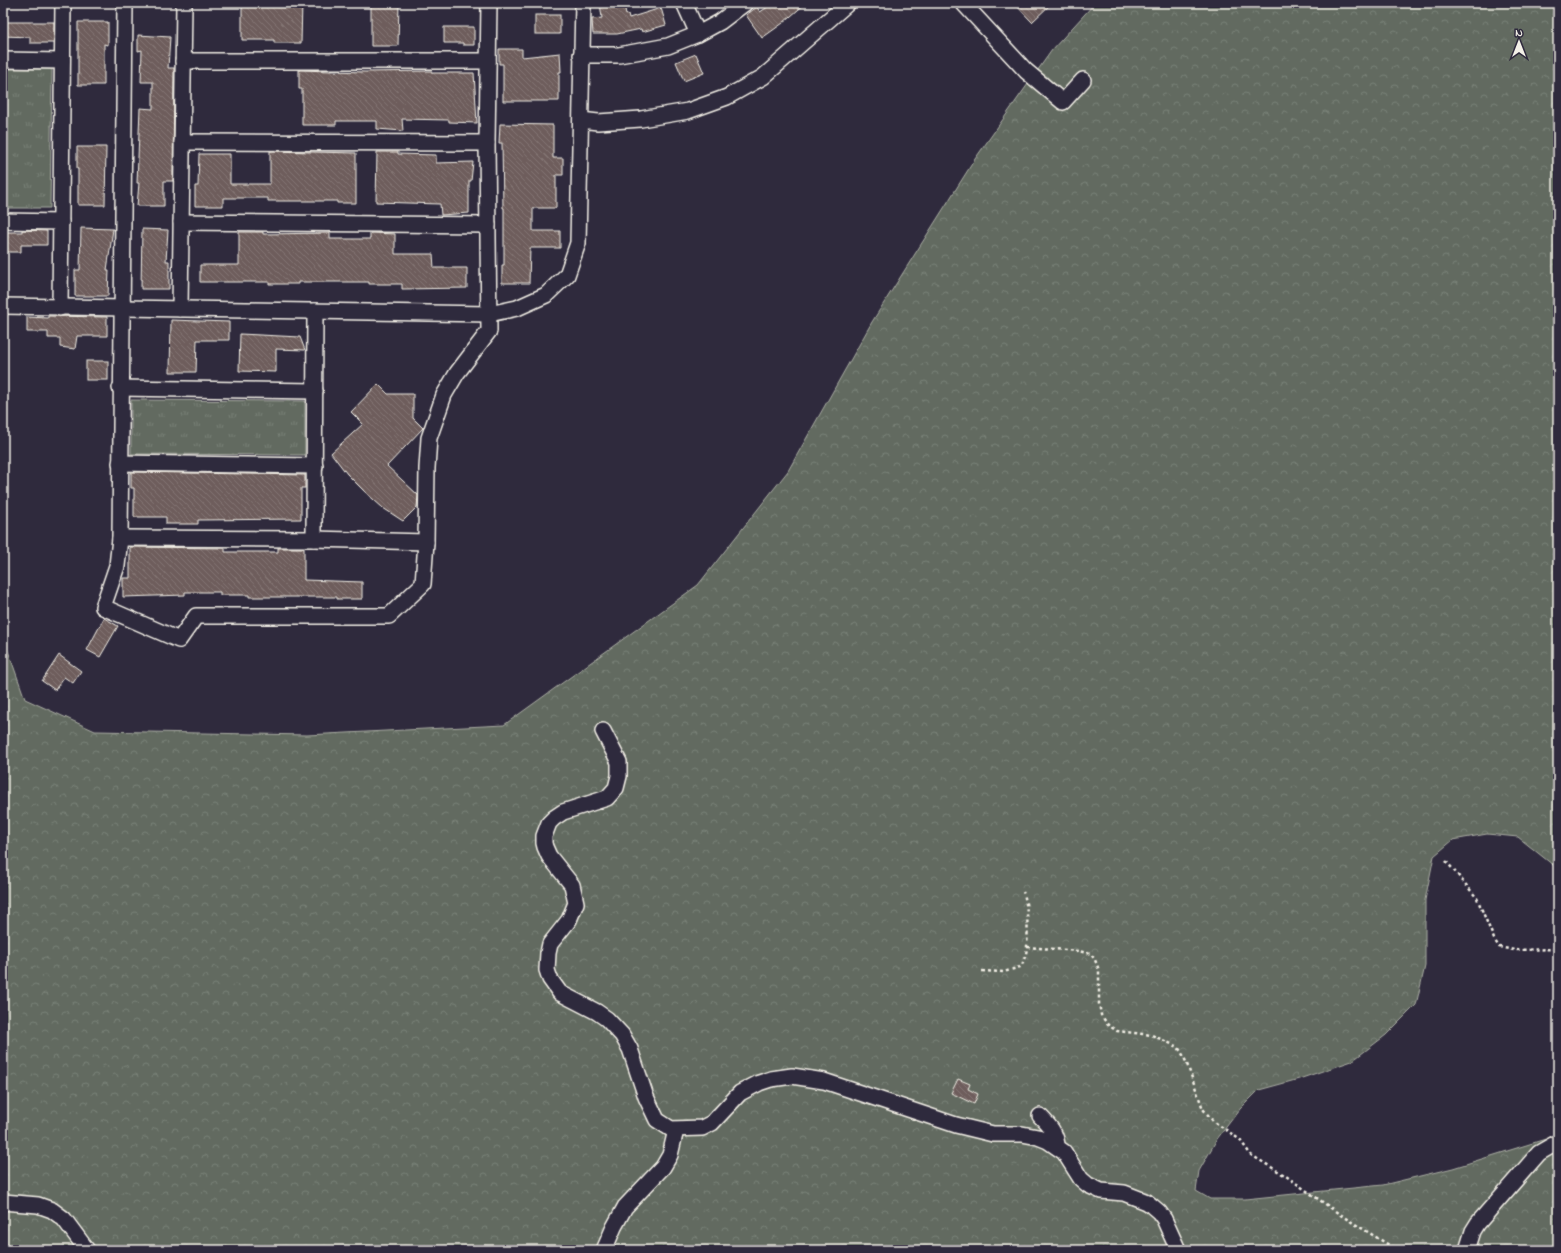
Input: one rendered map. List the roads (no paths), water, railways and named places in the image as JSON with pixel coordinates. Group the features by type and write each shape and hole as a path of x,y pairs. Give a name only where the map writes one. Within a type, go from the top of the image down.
{"street":[{"path":"60,308 63,3"},
{"path":"125,3 120,388 120,538 117,566 103,607 179,640 196,616 389,616 423,584 426,542 429,438 444,395 457,373 489,330 487,143 489,3"},
{"path":"180,309 184,3"},
{"path":"3,306 489,314 517,308 546,295 567,275 578,243 583,3"},
{"path":"684,3 698,34"},
{"path":"581,55 619,55 668,46 698,34 720,22 745,3"},
{"path":"581,120 598,122 641,119 688,111 727,97 763,77 848,3"},
{"path":"963,3 1026,71 1063,102 1083,80"},
{"path":"3,60 62,61"},
{"path":"183,60 488,61"},
{"path":"182,142 487,143"},
{"path":"3,221 61,222"},
{"path":"181,222 488,225"},
{"path":"314,539 316,311"},
{"path":"120,388 315,391"},
{"path":"120,463 315,466"},
{"path":"120,538 314,539 426,542"},
{"path":"603,731 619,762 619,776 616,788 606,798 563,812 549,823 544,836 544,843 549,856 572,885 576,903 569,920 550,944 547,970 550,979 560,992 597,1012 607,1019 622,1035 630,1049 646,1097 652,1110 661,1123 671,1129 676,1130 702,1128 712,1123 743,1091 771,1079 792,1076 824,1081 956,1125 993,1134 1022,1134 1048,1141 1064,1152 1081,1179 1088,1185 1101,1191 1124,1193 1147,1202 1152,1206 1164,1219 1178,1250"},
{"path":"1040,1116 1050,1126 1055,1135 1056,1147"},
{"path":"604,1250 614,1227 626,1207 663,1167 670,1156 676,1130"},
{"path":"1467,1250 1473,1232 1478,1223 1539,1153 1558,1142"},
{"path":"3,1202 38,1205 52,1210 64,1219 87,1250"}]}
